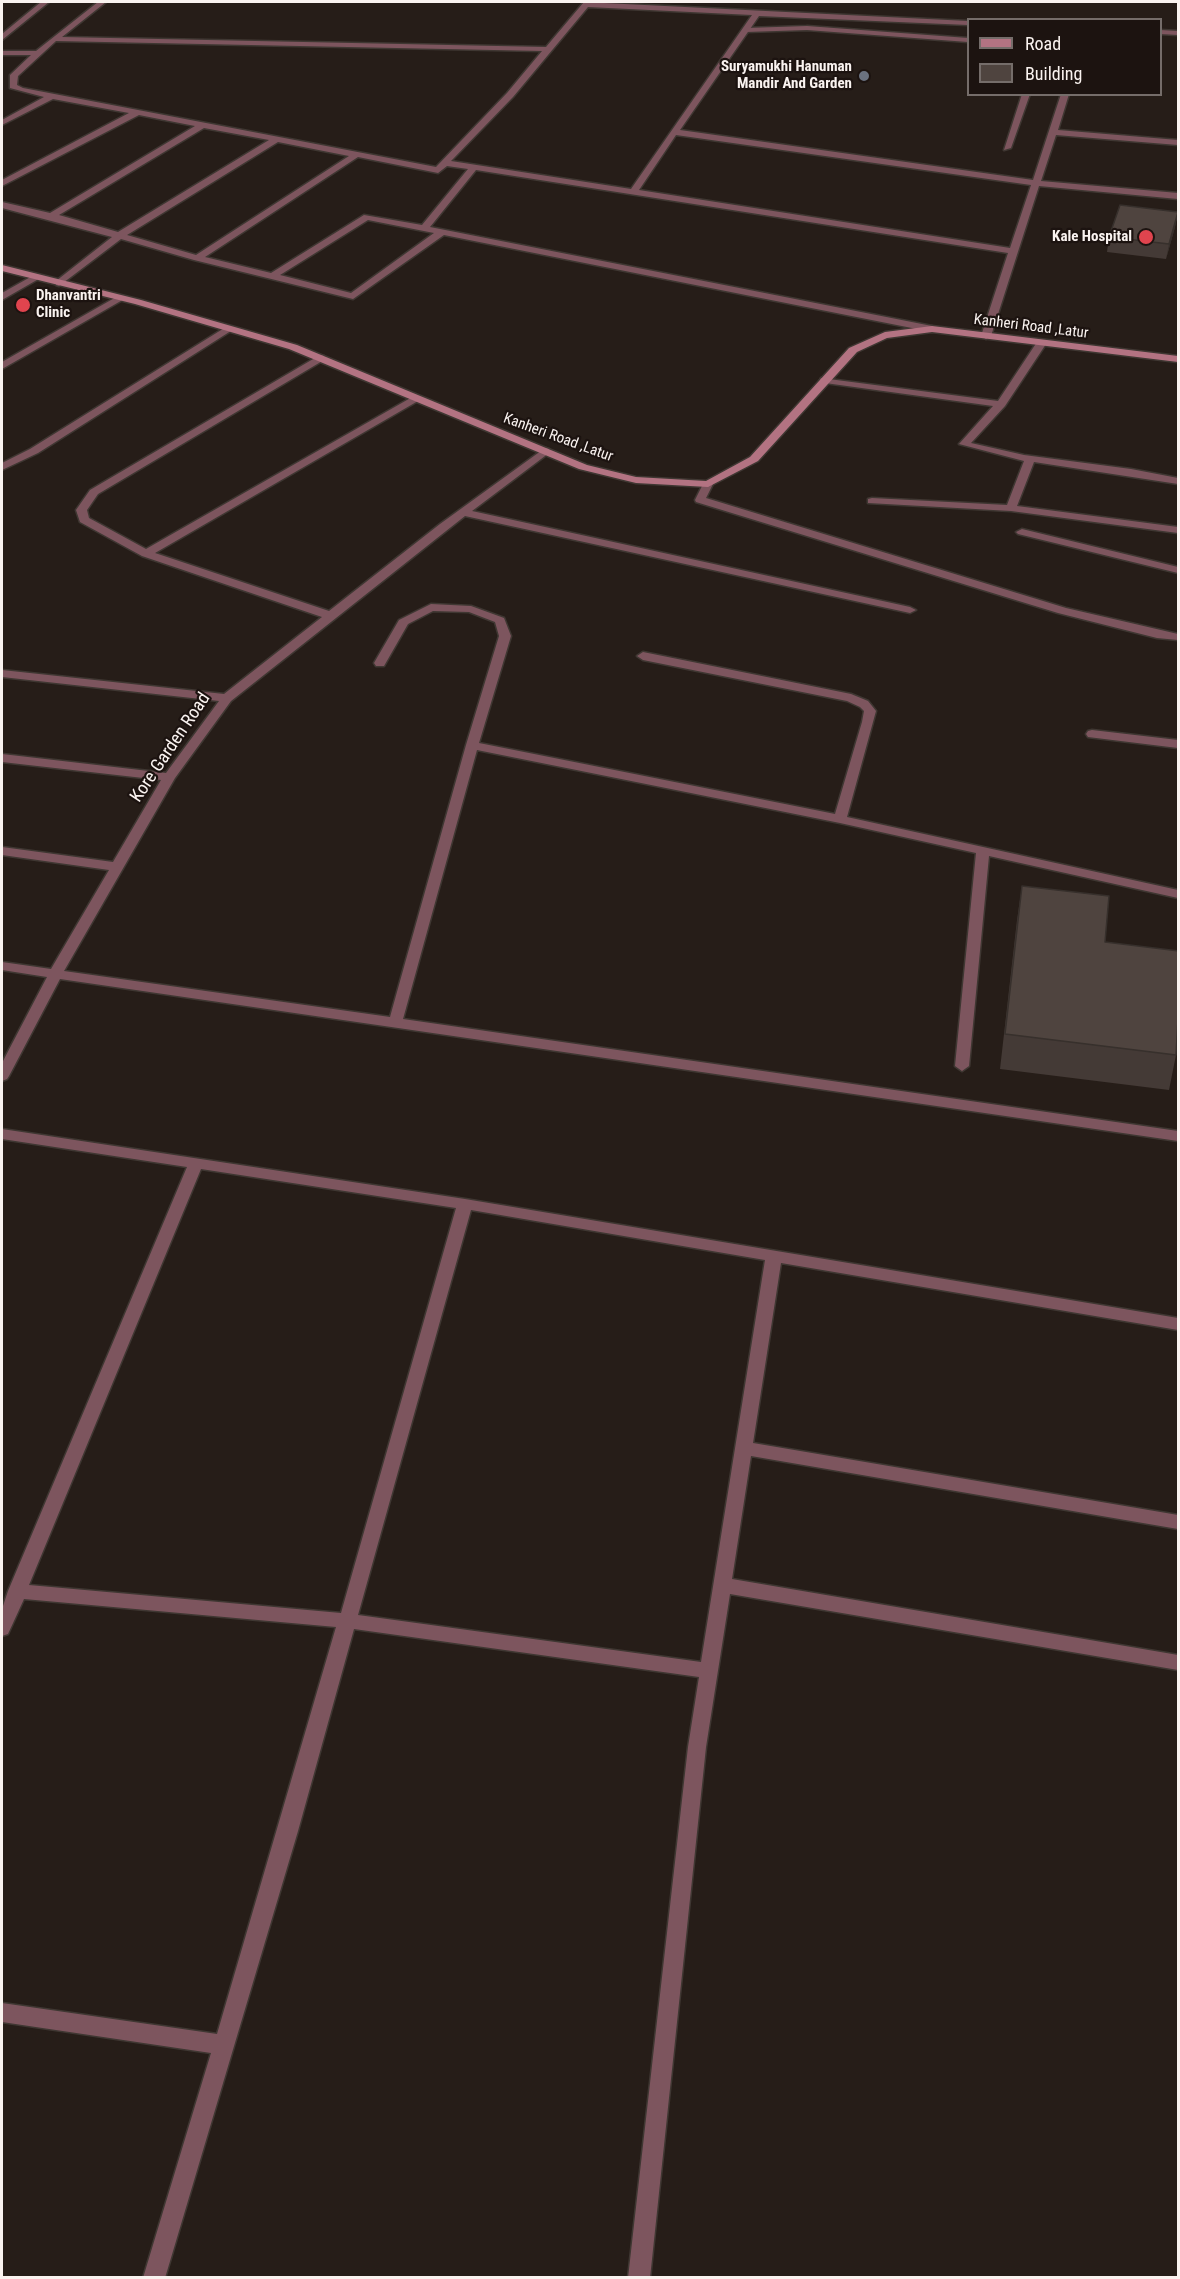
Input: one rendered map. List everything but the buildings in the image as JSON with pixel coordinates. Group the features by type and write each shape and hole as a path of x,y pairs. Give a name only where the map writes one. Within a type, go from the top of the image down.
{"street":[{"path":"2,39 45,2"},
{"path":"21,90 13,86 14,75 54,39 102,2"},
{"path":"2,91 21,90 438,170 510,94 586,3 967,23"},
{"path":"634,192 757,13"},
{"path":"746,30 807,28 967,40"},
{"path":"1162,32 1179,33"},
{"path":"54,39 549,49"},
{"path":"2,53 38,53"},
{"path":"2,123 52,96"},
{"path":"1007,148 1025,96"},
{"path":"986,336 1064,96"},
{"path":"2,183 138,112"},
{"path":"51,216 202,125"},
{"path":"674,132 1035,183 1179,196"},
{"path":"1052,132 1179,143"},
{"path":"59,283 119,236 277,139"},
{"path":"197,258 356,155"},
{"path":"445,163 1012,251"},
{"path":"424,228 474,167"},
{"path":"2,205 51,216 197,258 353,296 442,232"},
{"path":"273,276 367,217 932,329"},
{"name":"Kanheri Road ,Latur","path":"2,268 121,298 293,347 583,467 636,480 708,484 754,459 853,350 885,335 932,329 1178,359"},
{"path":"2,297 37,277"},
{"path":"2,366 121,298"},
{"path":"2,467 34,451 229,328"},
{"path":"1041,344 1001,404 964,444 1030,459 1131,472 1179,481"},
{"path":"320,358 94,492 81,510 84,520 146,554 331,616"},
{"path":"825,380 1001,404"},
{"path":"146,554 414,399"},
{"name":"Kore Garden Road","path":"3,1068 169,777 227,698 463,512 545,451"},
{"path":"1011,508 1030,459"},
{"path":"708,484 700,500 1062,611 1157,634 1179,637"},
{"path":"872,501 1011,508 1179,530"},
{"path":"463,512 910,610"},
{"path":"1022,532 1179,570"},
{"path":"380,663 403,622 431,607 471,609 500,620 505,636 394,1024"},
{"path":"643,656 851,698 864,704 870,711 868,722 840,819"},
{"path":"2,673 227,698"},
{"path":"1092,734 1179,744"},
{"path":"472,745 840,819 1179,894"},
{"path":"2,758 169,777"},
{"path":"962,1066 983,850"},
{"path":"2,851 117,867"},
{"path":"2,966 1179,1136"},
{"path":"2,1134 465,1204 1179,1324"},
{"path":"2,1627 196,1164"},
{"path":"154,2277 288,1831 465,1204"},
{"path":"639,2277 697,1747 774,1256"},
{"path":"743,1448 1179,1522"},
{"path":"722,1585 1179,1663"},
{"path":"17,1591 347,1621 708,1671"},
{"path":"2,2012 224,2045"}],"place":[{"name":"Suryamukhi Hanuman Mandir And Garden","path":"864,76"},
{"name":"Kale Hospital","path":"1146,237"},
{"name":"Dhanvantri Clinic","path":"23,305"}]}
